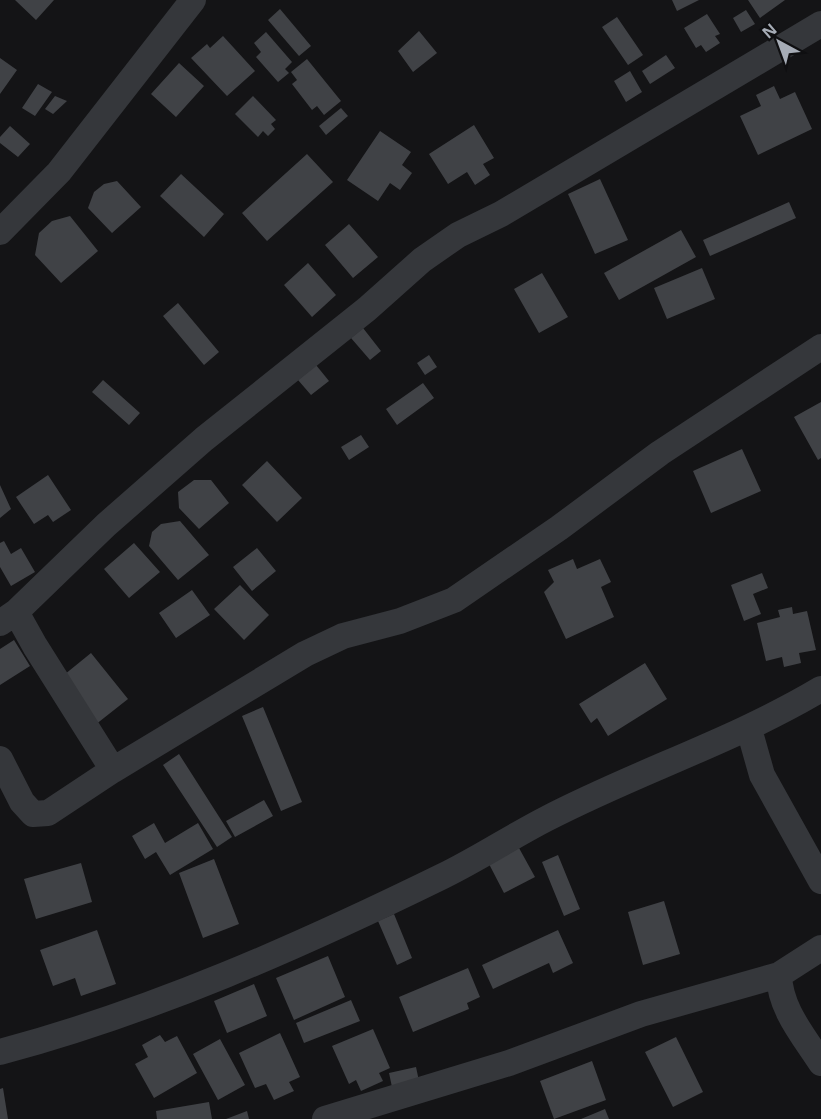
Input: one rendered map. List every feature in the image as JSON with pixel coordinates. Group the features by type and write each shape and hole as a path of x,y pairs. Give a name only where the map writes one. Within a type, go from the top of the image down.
{"street":[{"path":"0,232 59,172 193,0"},
{"path":"114,770 35,646 8,617 106,525 204,439 367,309 422,260 458,235 501,214 821,24"},
{"path":"0,759 21,802 33,814 48,813 114,770 305,654 343,636 400,621 454,600 660,453 821,347"},
{"path":"0,1052 119,1016 234,973 445,875 547,818 677,758 749,729 821,689"},
{"path":"749,729 762,775 821,881"},
{"path":"325,1119 509,1063 641,1014 779,975 821,948"},
{"path":"779,975 779,990 786,1010 821,1063"}],"building":[{"path":"15,0 54,0 36,20"},
{"path":"672,0 699,0 677,11"},
{"path":"748,0 785,0 760,18"},
{"path":"280,9 311,46 299,56 268,20"},
{"path":"746,10 755,24 741,32 733,18"},
{"path":"707,14 720,34 715,36 720,43 706,52 701,45 696,48 684,28"},
{"path":"617,17 643,55 628,65 602,27"},
{"path":"419,31 437,53 413,72 398,51"},
{"path":"266,32 292,62 285,69 289,73 278,82 256,57 261,52 254,43"},
{"path":"223,36 255,71 227,96 191,58 207,44 210,48"},
{"path":"666,55 675,68 650,84 642,71"},
{"path":"0,58 17,70 0,94"},
{"path":"307,59 341,101 324,115 317,106 312,110 292,84 297,80 291,72"},
{"path":"179,63 204,86 176,117 151,94"},
{"path":"630,71 642,92 626,102 614,81"},
{"path":"38,84 52,92 35,116 22,108"},
{"path":"774,86 780,99 795,92 812,129 758,155 740,116 761,106 756,95"},
{"path":"55,96 67,101 53,114 45,109"},
{"path":"253,96 276,120 271,124 275,129 268,136 263,131 258,137 235,114"},
{"path":"341,108 348,116 326,135 319,126"},
{"path":"474,125 494,158 483,164 490,175 475,185 467,172 448,184 429,154"},
{"path":"10,126 30,144 18,157 0,143 0,137"},
{"path":"380,131 411,152 402,165 412,173 400,190 390,183 378,201 347,180"},
{"path":"307,154 333,182 267,241 242,213"},
{"path":"181,174 224,214 204,237 160,196"},
{"path":"600,179 628,240 595,254 568,194"},
{"path":"117,181 141,207 112,233 88,208 94,192 104,184"},
{"path":"789,202 796,218 710,256 703,240"},
{"path":"70,216 98,251 61,283 35,255 39,233 52,221"},
{"path":"349,224 378,257 353,278 325,245"},
{"path":"681,230 696,257 619,300 604,273"},
{"path":"308,263 336,295 312,317 284,285"},
{"path":"702,268 715,299 667,319 654,288"},
{"path":"542,273 568,317 539,333 514,289"},
{"path":"178,303 219,352 204,365 163,316"},
{"path":"363,328 381,351 370,360 351,338"},
{"path":"429,355 437,367 425,375 417,363"},
{"path":"316,365 329,381 311,395 298,380"},
{"path":"103,380 140,413 129,425 92,392"},
{"path":"423,383 434,398 397,425 386,409"},
{"path":"821,402 821,458 818,460 794,417"},
{"path":"361,435 369,447 349,460 341,447"},
{"path":"742,449 761,491 711,513 693,471"},
{"path":"267,461 302,498 277,522 242,485"},
{"path":"48,475 71,510 53,522 48,515 34,524 16,497"},
{"path":"194,480 211,480 229,503 199,529 179,508 178,492"},
{"path":"0,485 11,509 0,518"},
{"path":"180,521 209,555 178,580 149,546 152,532 161,524"},
{"path":"4,541 11,554 21,548 35,572 11,586 0,567 0,543"},
{"path":"134,543 160,572 129,598 104,569"},
{"path":"257,548 276,571 252,591 233,567"},
{"path":"573,559 577,569 600,559 611,582 601,587 614,617 566,639 544,592 554,582 548,570"},
{"path":"762,573 768,588 753,594 761,614 744,621 731,585"},
{"path":"240,585 269,615 244,640 214,609"},
{"path":"192,590 210,615 176,638 159,613"},
{"path":"792,607 793,614 807,611 816,650 799,653 801,663 784,667 782,657 766,661 757,623 780,617 778,610"},
{"path":"14,640 30,666 0,685 0,649"},
{"path":"91,653 128,699 95,725 59,679"},
{"path":"645,663 667,699 608,736 597,718 591,723 579,704"},
{"path":"263,707 302,802 281,811 242,716"},
{"path":"179,754 232,837 217,847 163,765"},
{"path":"264,800 273,816 235,837 226,821"},
{"path":"154,823 165,843 198,823 213,849 170,875 156,852 145,859 132,836"},
{"path":"519,848 535,877 504,893 489,864"},
{"path":"558,855 580,909 564,916 542,862"},
{"path":"214,859 239,924 203,938 179,873"},
{"path":"81,863 92,902 36,919 24,879"},
{"path":"664,901 680,954 643,965 628,912"},
{"path":"394,914 412,958 397,965 378,921"},
{"path":"97,930 116,984 81,996 75,978 53,986 40,950"},
{"path":"558,930 573,963 553,973 549,963 493,989 482,965"},
{"path":"328,956 345,997 294,1020 276,978"},
{"path":"468,968 480,997 467,1003 469,1009 413,1032 399,997"},
{"path":"254,984 267,1016 227,1033 214,1001"},
{"path":"351,1000 360,1021 304,1043 296,1023"},
{"path":"373,1029 390,1068 379,1073 383,1081 361,1091 356,1080 349,1084 332,1046"},
{"path":"280,1033 300,1077 289,1082 294,1091 274,1100 266,1084 255,1088 239,1053"},
{"path":"160,1035 165,1042 177,1036 197,1073 154,1098 135,1064 148,1057 142,1045"},
{"path":"676,1037 703,1092 673,1107 645,1052"},
{"path":"220,1039 245,1085 218,1100 193,1054"},
{"path":"592,1061 606,1100 554,1119 540,1081"},
{"path":"416,1067 419,1081 392,1087 389,1073"},
{"path":"3,1088 8,1119 0,1119 0,1089"},
{"path":"209,1102 212,1119 157,1119 156,1111"},
{"path":"605,1109 609,1119 581,1119"},
{"path":"247,1111 249,1119 226,1119"}]}
